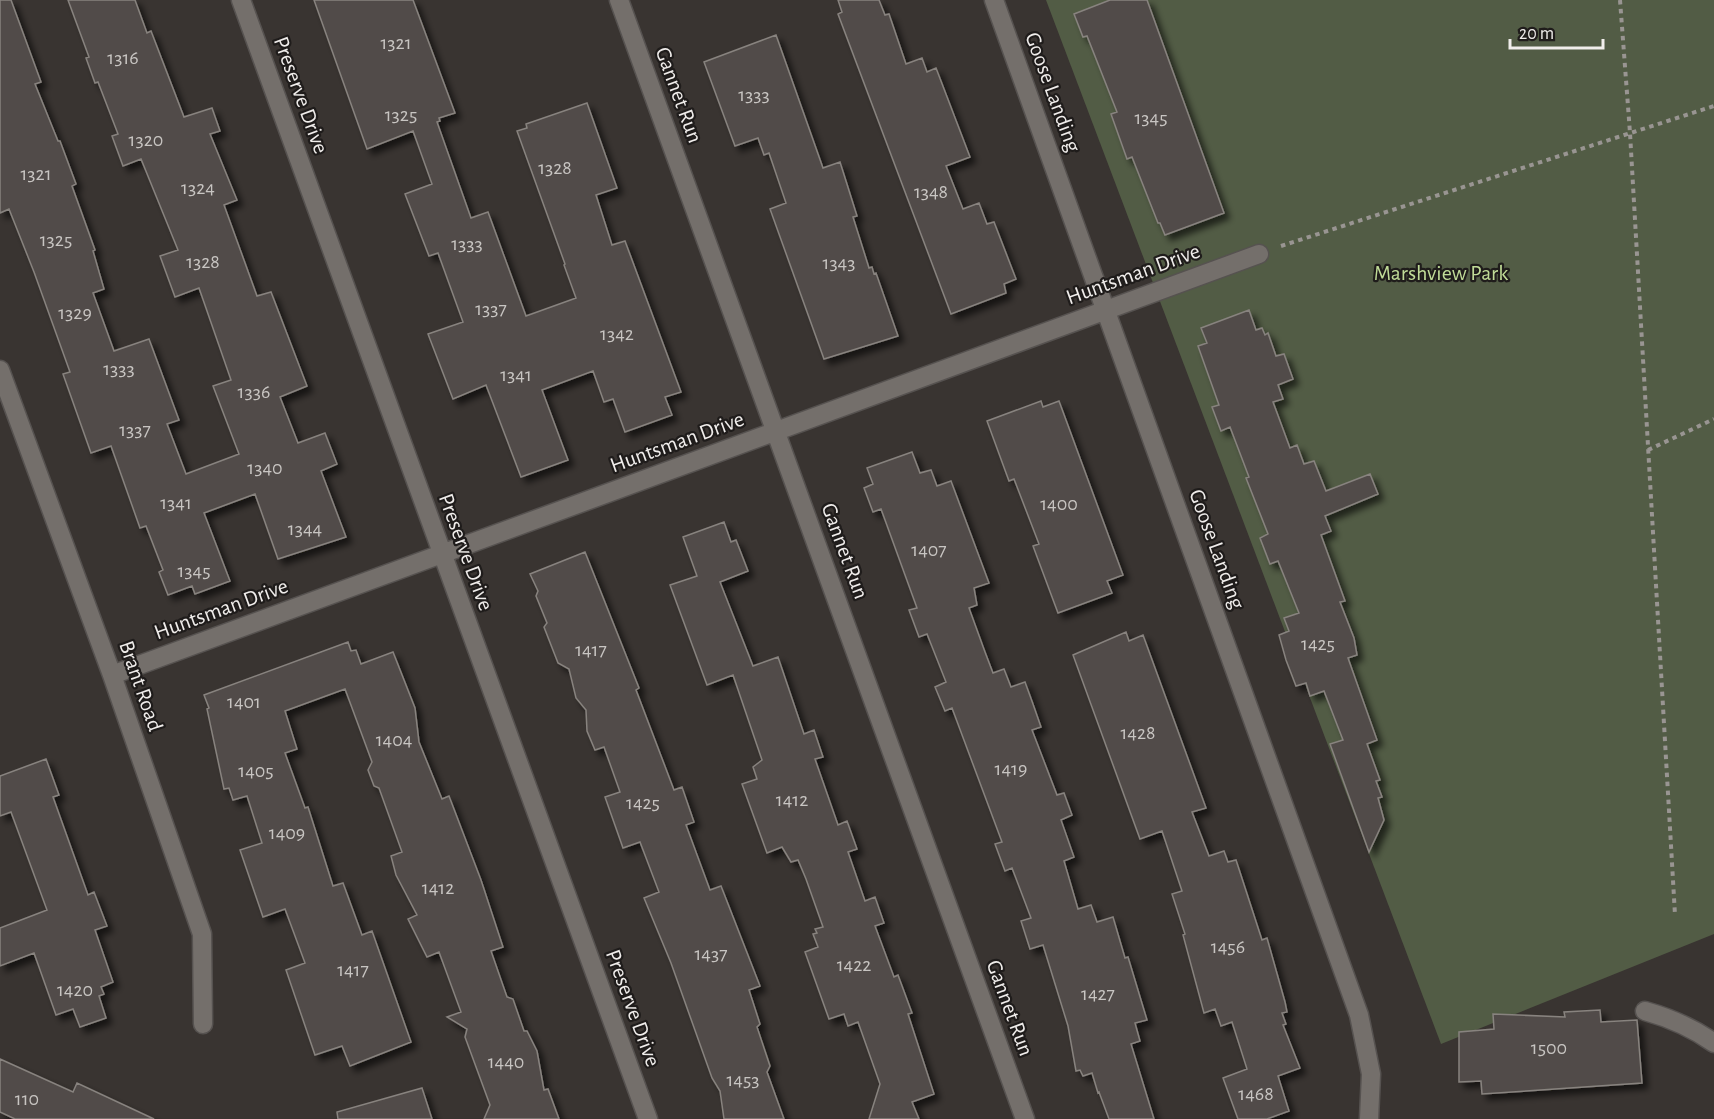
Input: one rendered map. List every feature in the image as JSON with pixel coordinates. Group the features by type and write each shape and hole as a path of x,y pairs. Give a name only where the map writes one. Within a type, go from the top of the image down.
{"street":[{"name":"Preserve Drive","path":"241,0 648,1119"},
{"name":"Gannet Run","path":"619,0 1025,1119"},
{"name":"Goose Landing","path":"994,0 1359,1015 1371,1074 1370,1119"},
{"name":"Huntsman Drive","path":"112,675 441,552 776,432 1258,254"},
{"name":"Brant Road","path":"0,370 112,675 202,934 203,1024"},
{"path":"1645,1011 1666,1017 1700,1032 1714,1043"}],"path":[{"path":"1620,0 1630,133 1675,915"},
{"path":"1258,254 1714,106"},
{"path":"1648,450 1714,419"}],"green space":[{"name":"Marshview Park","path":"1046,0 1714,0 1714,934 1441,1044"}],"building":[{"path":"0,0 11,0 41,82 35,84 76,184 72,186 95,250 93,251 104,289 93,293 114,351 149,339 179,420 167,424 186,474 239,454 213,386 231,380 199,288 175,297 160,256 178,250 141,159 123,166 112,136 118,134 98,82 95,83 86,58 89,57 68,0 135,0 147,33 151,31 184,117 212,108 220,131 210,134 237,200 224,205 257,296 271,292 307,386 280,397 298,443 325,433 337,464 321,471 346,537 278,559 255,494 204,513 230,581 195,594 192,586 168,595 159,572 163,570 146,526 140,528 111,446 91,453 63,374 70,372 34,272 9,209 0,213"},
{"path":"314,0 413,0 455,113 439,118 440,121 437,122 471,218 488,212 526,316 576,298 517,131 527,128 526,124 587,103 617,188 596,195 612,245 625,241 681,392 665,397 672,415 625,432 613,399 604,402 593,371 542,390 568,460 521,477 486,385 453,399 428,334 463,322 438,253 429,256 405,194 432,184 413,131 367,149"},
{"path":"838,0 879,0 885,15 889,14 906,64 922,58 927,72 936,68 970,157 946,166 963,209 979,203 987,224 994,222 1016,279 1004,284 1006,293 951,314 838,14 842,12"},
{"path":"1110,0 1147,0 1224,213 1165,235 1158,223 1132,157 1127,159 1111,114 1117,112 1087,36 1083,37 1074,14"},
{"path":"776,35 823,168 840,162 857,216 853,217 869,268 872,267 874,274 876,273 898,336 824,359 770,209 786,203 769,153 764,155 758,138 735,146 704,62"},
{"path":"1249,310 1256,330 1262,328 1265,335 1268,333 1276,356 1284,354 1293,379 1278,385 1283,399 1273,402 1290,448 1297,445 1304,464 1314,461 1326,491 1370,474 1378,494 1325,516 1331,531 1321,535 1345,601 1340,602 1354,638 1357,655 1348,658 1377,740 1367,744 1380,780 1376,781 1382,797 1378,798 1384,820 1369,852 1330,744 1343,740 1324,691 1310,696 1306,683 1296,686 1286,660 1279,635 1289,631 1284,618 1299,613 1278,561 1270,564 1260,538 1268,534 1246,478 1249,477 1230,427 1221,431 1212,407 1219,405 1198,346 1207,343 1201,328"},
{"path":"1041,401 1043,407 1059,401 1123,575 1107,581 1112,593 1058,613 1033,546 1039,544 1014,479 1009,481 987,421"},
{"path":"912,452 920,473 931,470 937,486 951,481 989,583 974,588 977,605 969,608 993,673 1004,669 1011,687 1025,682 1033,704 1041,727 1032,730 1057,795 1064,793 1072,815 1061,820 1074,857 1064,861 1078,909 1091,905 1097,922 1113,917 1125,958 1128,957 1147,1020 1135,1023 1140,1041 1131,1044 1154,1119 1109,1119 1092,1073 1083,1076 1080,1070 1076,1071 1068,1026 1043,945 1030,949 1021,921 1031,918 1012,868 1005,871 995,844 1002,842 952,708 945,711 935,687 946,682 927,634 919,637 909,610 917,608 881,509 873,512 864,488 873,484 867,468"},
{"path":"724,522 731,542 736,540 748,571 720,582 753,666 778,657 804,734 814,730 823,757 815,759 838,825 847,821 857,849 848,852 865,901 875,897 884,923 875,926 894,977 898,975 912,1013 908,1014 934,1094 912,1102 919,1119 869,1119 880,1084 858,1022 848,1026 844,1014 829,1019 805,952 818,947 813,934 817,933 815,929 823,927 806,879 798,860 791,862 782,847 767,853 742,784 757,779 753,767 762,760 733,675 707,685 670,585 697,576 683,537"},
{"path":"585,552 639,688 636,690 674,790 682,787 694,822 686,825 710,890 721,886 760,986 749,990 760,1024 757,1027 770,1066 767,1072 784,1119 724,1119 720,1091 712,1078 671,963 644,898 659,892 640,842 623,848 605,797 620,792 604,747 595,750 587,731 586,710 576,698 569,669 558,663 544,627 547,623 536,596 538,591 530,574"},
{"path":"1126,632 1129,641 1143,635 1206,808 1192,812 1209,856 1224,851 1228,862 1236,860 1262,940 1267,938 1287,1012 1282,1013 1286,1024 1283,1025 1300,1068 1278,1076 1289,1111 1267,1119 1238,1119 1223,1078 1247,1069 1232,1022 1221,1026 1215,1009 1204,1013 1183,935 1185,934 1172,894 1182,891 1162,831 1140,839 1073,655"},
{"path":"348,642 351,651 356,650 361,664 393,652 415,708 419,742 442,799 449,796 481,880 503,947 491,951 507,997 513,999 524,1031 527,1031 537,1051 544,1090 548,1089 559,1119 484,1119 490,1105 465,1037 467,1029 447,1017 461,1012 439,952 427,957 408,919 417,915 396,875 391,856 402,852 379,788 374,786 368,770 372,762 345,689 285,711 297,749 285,753 305,808 308,807 333,886 343,883 362,935 372,931 411,1042 350,1066 342,1046 315,1055 286,970 305,963 285,909 263,917 240,850 262,843 247,796 233,800 229,788 224,789 207,709 209,708 204,695"},
{"path":"46,759 59,795 53,797 88,895 94,892 107,926 95,930 113,982 101,987 104,994 99,996 106,1018 80,1027 73,1009 56,1015 34,953 0,966 0,928 47,910 11,812 0,816 0,776"},
{"path":"1600,1010 1601,1022 1637,1020 1642,1083 1482,1094 1481,1081 1459,1082 1459,1032 1494,1029 1493,1014 1565,1017 1564,1012"},
{"path":"0,1059 73,1092 77,1083 154,1119 15,1119 0,1112"},
{"path":"422,1088 432,1119 338,1119 337,1112"}]}
